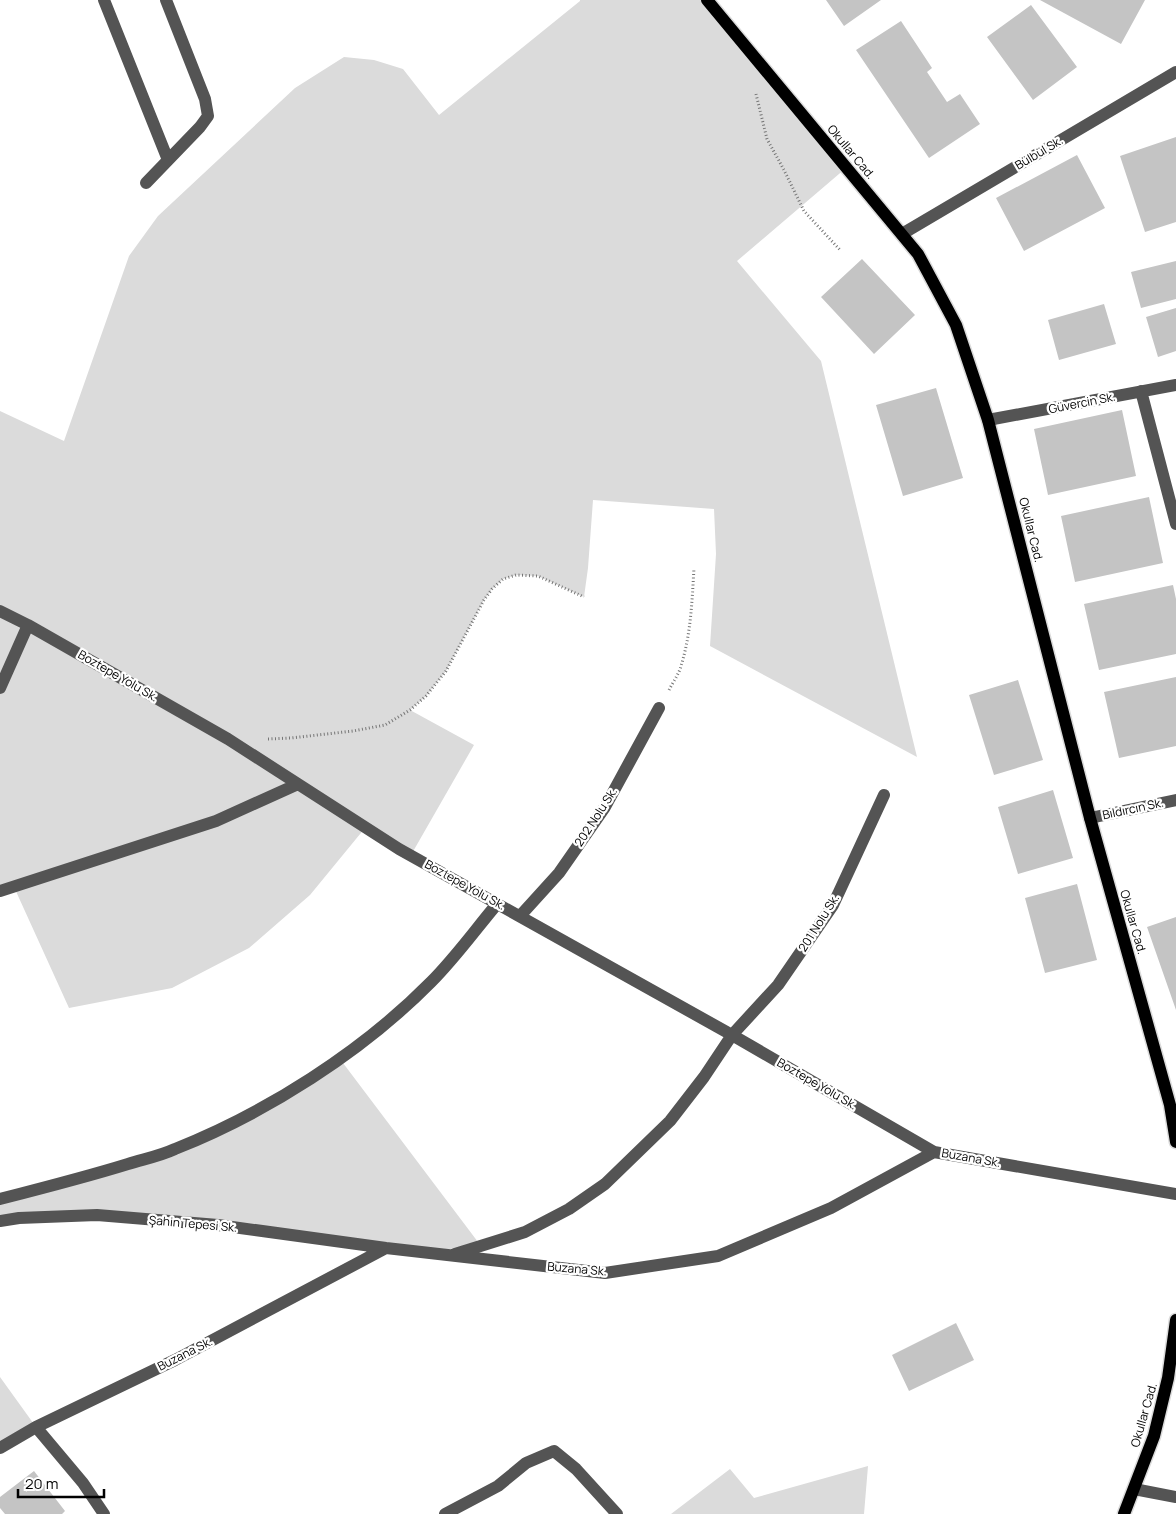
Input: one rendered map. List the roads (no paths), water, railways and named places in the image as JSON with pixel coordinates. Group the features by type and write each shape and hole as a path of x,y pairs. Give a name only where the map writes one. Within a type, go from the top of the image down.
{"main road":[{"name":"Okullar Cad.","path":"707,0 918,254 956,325 988,420 1090,818 1173,1104 1176,1142"},
{"name":"Okullar Cad.","path":"1124,1514 1154,1436 1168,1378 1176,1320"}],"street":[{"path":"104,0 168,160"},
{"path":"146,183 200,128 208,116 205,99 166,0"},
{"name":"Bülbül Sk.","path":"902,234 1176,72"},
{"name":"Güvercin Sk.","path":"988,420 1176,384"},
{"path":"1141,391 1176,524"},
{"name":"Boztepe Yolu Sk.","path":"0,611 228,739 399,849 732,1035 934,1152"},
{"path":"0,688 28,625"},
{"name":"202 Nolu Sk.","path":"520,916 559,874 604,807 659,708"},
{"path":"0,890 216,821 298,784"},
{"name":"201 Nolu Sk.","path":"451,1256 525,1232 569,1209 605,1184 670,1121 704,1077 732,1035 778,985 833,905 884,795"},
{"name":"Bıldırcın Sk.","path":"1090,818 1176,800"},
{"path":"0,1199 85,1177 174,1150 266,1107 340,1059 390,1020 431,982 497,904"},
{"name":"Buzana Sk.","path":"0,1448 36,1427 176,1360 386,1248 605,1273 718,1256 831,1208 934,1152 1176,1194"},
{"name":"Şahin Tepesi Sk.","path":"0,1221 20,1218 106,1216 218,1225 386,1248"},
{"path":"36,1427 83,1483 104,1514"},
{"path":"445,1514 498,1486 526,1463 554,1451 576,1469 617,1514"},
{"path":"1134,1489 1176,1497"}]}
